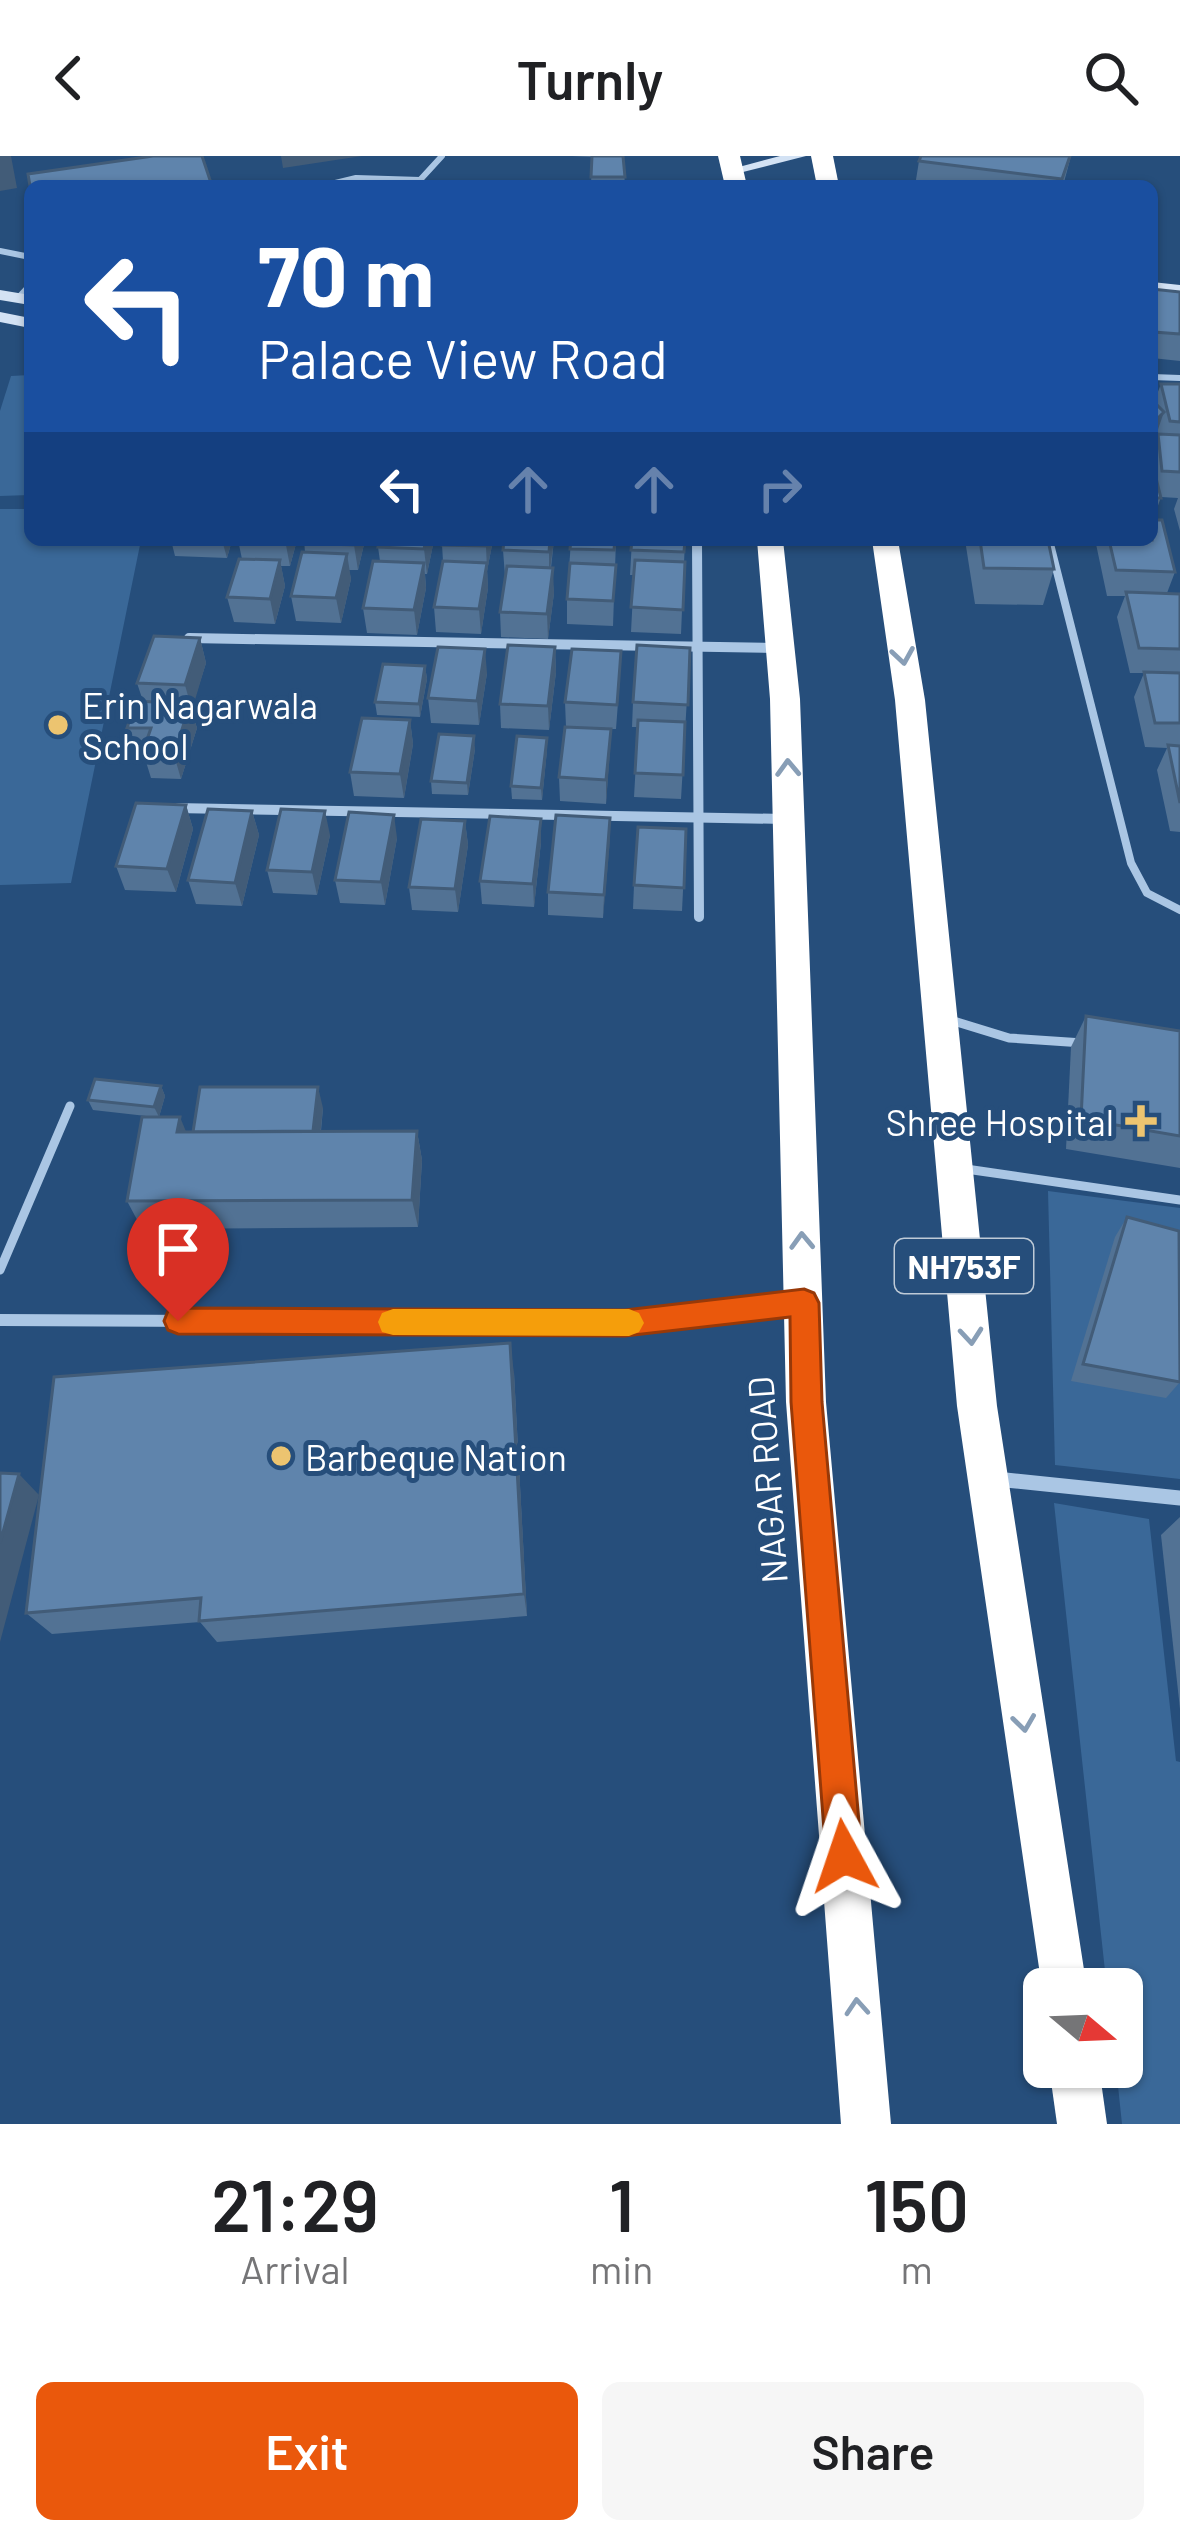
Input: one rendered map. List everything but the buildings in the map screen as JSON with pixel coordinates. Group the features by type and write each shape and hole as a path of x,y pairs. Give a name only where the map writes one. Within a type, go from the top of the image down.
{"highway":[{"name":"NAGAR ROAD","path":"771,546 790,819 806,1402 866,2124"},
{"name":"NH753F","path":"886,546 910,700 988,1478 1060,1968"},
{"path":"1077,2088 1082,2124"}],"main road":[{"path":"732,171 800,156"}],"street":[{"path":"697,546 699,916"},
{"path":"176,638 780,647"},
{"path":"155,807 790,819"},
{"path":"0,1320 625,1323 804,1303"},
{"path":"988,1478 1180,1498"}],"lane":[{"path":"348,180 420,180 442,156"},
{"path":"1051,546 1131,863 1147,893 1180,910"},
{"path":"941,1018 1009,1038 1087,1044"},
{"path":"0,1270 70,1106"},
{"path":"955,1167 1180,1200"}],"shaded area":[{"path":"24,375 24,495 0,496 0,411 11,376"},
{"name":"Erin Nagarwala School","path":"0,509 24,509 24,546 140,546 71,883 0,885"},
{"path":"1048,1191 1180,1208 1180,1479 1055,1465"},
{"path":"1054,1503 1149,1519 1176,1761 1180,1762 1180,2124 1122,2124 1118,2088 1143,2088 1143,1968 1105,1968"}],"slow traffic":[{"path":"393,1322 629,1323"}],"place":[{"name":"Erin Nagarwala School","path":"58,725"},
{"name":"Shree Hospital","path":"1141,1121"},
{"name":"Barbeque Nation","path":"281,1456"}],"route":[{"path":"178,1321 625,1323 804,1303 806,1402 844,1856"}]}
